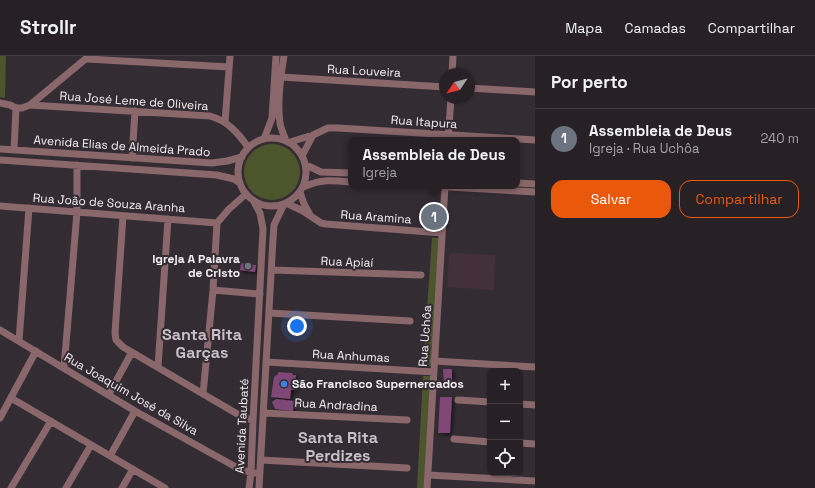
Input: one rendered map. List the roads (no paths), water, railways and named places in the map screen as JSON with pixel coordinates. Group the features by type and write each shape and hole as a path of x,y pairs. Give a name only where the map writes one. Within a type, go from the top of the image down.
{"street":[{"path":"225,122 230,56"},
{"path":"264,138 272,118 276,56"},
{"path":"284,56 281,77 280,123 288,141 302,156 306,166 306,176 302,189 310,216"},
{"path":"452,68 453,56"},
{"path":"0,103 16,108 22,108 30,105 88,57 229,67"},
{"name":"Rua Louveira","path":"281,77 439,87"},
{"path":"475,88 535,92"},
{"path":"448,137 451,104"},
{"name":"Rua José Leme de Oliveira","path":"30,105 204,115 225,122 240,135 248,147"},
{"path":"14,150 16,108"},
{"path":"132,158 135,111"},
{"name":"Rua Itapura","path":"288,141 313,135 328,128 437,137"},
{"path":"302,156 313,135"},
{"path":"288,141 278,138 264,138 248,147 242,157 238,171 240,183 246,194 253,200 272,206 285,204 294,198 302,189 316,182 324,180 348,182"},
{"name":"Rua Itapura","path":"520,140 535,140"},
{"name":"Avenida Elias de Almeida Prado","path":"0,149 212,163 242,157"},
{"name":"Avenida Elias de Almeida Prado","path":"0,160 217,175 234,179 240,183"},
{"path":"64,368 76,212 77,165"},
{"path":"306,166 321,172 348,173"},
{"path":"520,183 535,184"},
{"name":"Rua Uchôa","path":"427,488 445,189"},
{"path":"490,189 535,192"},
{"path":"203,394 213,290 217,223 229,209 246,194"},
{"name":"Avenida Taubaté","path":"249,488 251,477 257,336 264,229 260,213 253,200"},
{"name":"Rua Aramina","path":"285,204 321,223 326,224 442,233"},
{"name":"Avenida Taubaté","path":"260,485 274,224 285,204"},
{"name":"Rua João de Souza Aranha","path":"0,206 217,223"},
{"path":"19,341 29,208"},
{"path":"123,216 115,336 123,347 239,415 253,421"},
{"path":"158,367 168,219"},
{"name":"Rua Apiaí","path":"272,270 420,275"},
{"path":"213,290 260,294"},
{"path":"269,313 410,321"},
{"name":"Rua Joaquim José da Silva","path":"0,330 109,394 135,411 251,477"},
{"path":"257,336 268,337"},
{"path":"0,418 36,352"},
{"path":"109,394 132,352"},
{"path":"434,361 535,367"},
{"name":"Rua Anhumas","path":"266,362 434,372"},
{"path":"11,398 165,488"},
{"path":"458,400 487,402"},
{"path":"523,404 535,405"},
{"path":"110,456 135,411"},
{"name":"Rua Andradina","path":"264,413 407,420"},
{"path":"11,488 50,421"},
{"path":"454,439 487,442"},
{"path":"523,443 535,444"},
{"path":"66,488 91,445"},
{"path":"261,460 407,468"},
{"path":"122,488 133,469"},
{"path":"260,473 251,477 260,485"},
{"path":"428,475 535,482"}],"place":[{"name":"Assembleia de Deus","path":"434,217"},
{"name":"Igreja A Palavra de Cristo","path":"248,266"},
{"name":"São Francisco Supernercados","path":"284,384"}],"district":[{"name":"Santa Rita Garças","path":"202,343"},
{"name":"Santa Rita Perdizes","path":"338,446"}]}
